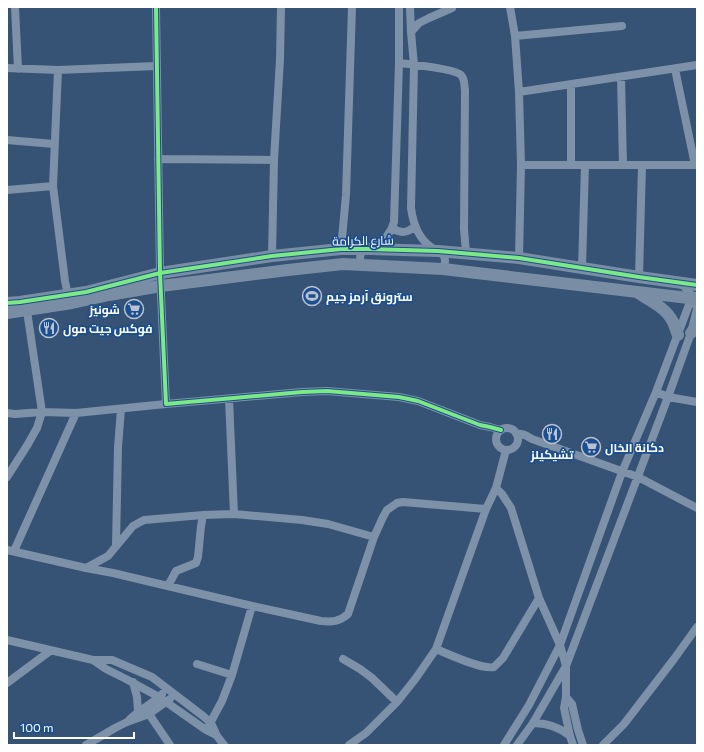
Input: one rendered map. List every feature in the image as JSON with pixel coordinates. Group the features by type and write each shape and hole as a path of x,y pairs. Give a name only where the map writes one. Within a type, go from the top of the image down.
{"street":[{"path":"15,7 18,69"},
{"path":"156,7 160,273 166,404"},
{"path":"272,256 274,160 280,59 281,7"},
{"path":"341,249 346,195 352,7"},
{"path":"363,264 360,260 361,254 365,250 384,240 393,228 395,217 400,63 399,7"},
{"path":"410,7 414,65 411,208 415,226 424,240 445,258 443,269"},
{"path":"442,7 461,7"},
{"path":"510,7 515,36 519,92 519,258"},
{"path":"411,32 419,23 452,8"},
{"path":"515,36 622,26"},
{"path":"400,63 456,72 461,75 464,80 464,229 466,253"},
{"path":"7,68 58,70 156,66"},
{"path":"519,92 697,66"},
{"path":"520,165 696,165 675,69"},
{"path":"58,70 53,186 68,295"},
{"path":"621,77 623,165"},
{"path":"571,85 571,165"},
{"path":"7,140 54,144"},
{"path":"158,159 274,160"},
{"path":"582,268 585,165"},
{"path":"639,277 642,165"},
{"path":"7,190 53,186"},
{"path":"393,228 402,232 415,226"},
{"name":"شارع الكرامة","path":"7,303 86,292 160,273 272,256 341,249 438,251 519,258 697,285"},
{"name":"شارع الكرامة","path":"7,313 161,286 343,264 443,269 696,297"},
{"path":"517,745 533,723 566,666 694,329 697,309 696,297 681,283"},
{"path":"635,291 665,311 673,322 678,335"},
{"path":"504,745 529,704 560,645 622,472 656,392 690,302 696,297"},
{"path":"7,477 28,444 42,412 27,310"},
{"path":"7,413 76,413 302,392 328,392 399,397 418,401 480,425 490,427 498,434"},
{"path":"656,392 668,397 697,402"},
{"path":"229,399 234,514"},
{"path":"110,564 116,545 118,447 121,409"},
{"path":"76,413 11,551 86,568 110,564 168,586 252,606 330,622 337,621 348,614 374,537 387,510 397,503 403,502 486,509"},
{"path":"505,429 513,430 517,437 516,445 510,450 502,449 496,442 498,434 505,429"},
{"path":"517,437 525,435 532,439 638,477 697,508"},
{"path":"349,745 366,733 397,702 436,649 486,509 496,488 506,450"},
{"path":"496,488 502,494 510,508 539,598 560,645 566,666 566,697 564,708 573,745"},
{"path":"168,586 176,571 196,563 203,514"},
{"path":"116,545 133,526 144,520 203,514 234,514 302,520 328,524 374,537"},
{"path":"86,568 110,564"},
{"path":"436,649 487,668 494,667 503,658 539,598"},
{"path":"208,726 222,701 232,675 252,606"},
{"path":"603,745 624,724 697,627"},
{"path":"7,640 93,660 112,660 152,677 203,716 208,726 224,745"},
{"path":"7,683 50,651"},
{"path":"343,658 360,668 397,702"},
{"path":"93,660 106,669 133,682 208,726"},
{"path":"198,664 232,675"},
{"path":"133,682 137,697 138,712"},
{"path":"127,722 168,689"},
{"path":"86,745 127,722 148,714 167,702 176,694"},
{"path":"566,697 572,704 583,745"},
{"path":"148,714 170,745"},
{"path":"533,723 540,723 559,728 570,736"}],"cycle path":[{"path":"156,7 160,273 166,404 327,391 399,397 418,401 480,425 501,430"},
{"path":"7,303 86,292 160,273 272,256 341,249 438,251 519,258 697,285"}],"place":[{"name":"سترونق آرمز جيم","path":"312,296"},
{"name":"شونيز","path":"134,309"},
{"name":"فوكس جيت مول","path":"49,328"},
{"name":"تشيكيلز","path":"552,434"},
{"name":"دكانة الخال","path":"591,447"}]}
